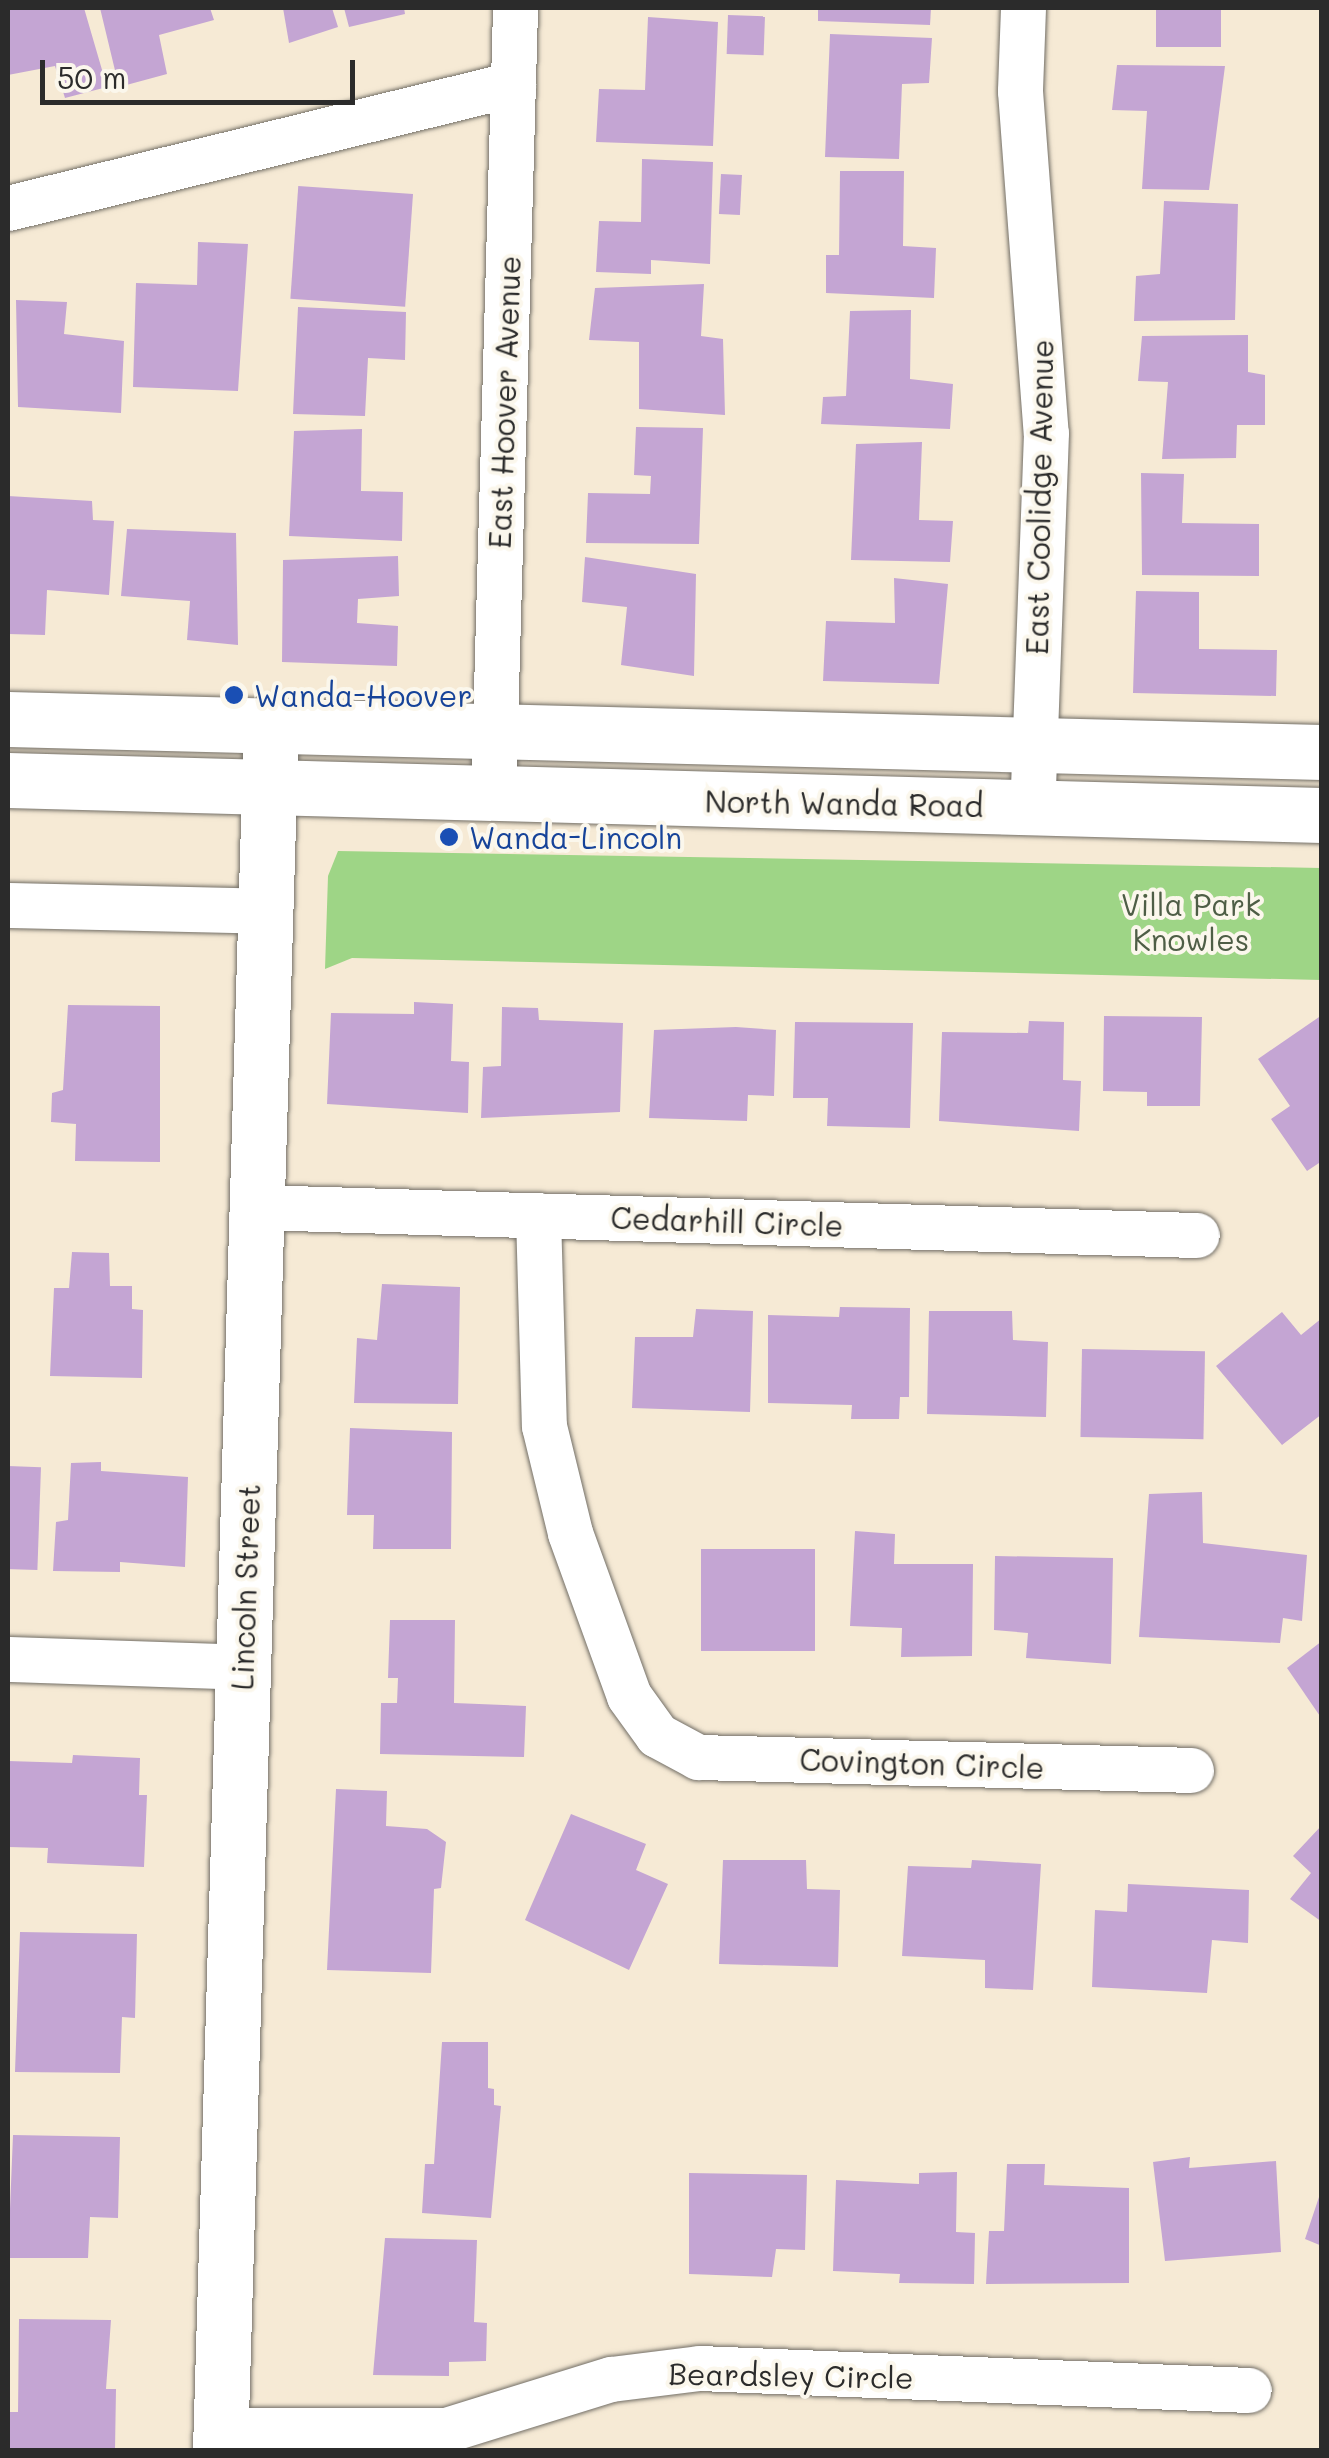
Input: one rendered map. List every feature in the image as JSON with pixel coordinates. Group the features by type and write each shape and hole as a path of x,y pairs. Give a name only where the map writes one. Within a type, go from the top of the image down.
{"street":[{"name":"East Hoover Avenue","path":"494,797 515,8"},
{"name":"East Coolidge Avenue","path":"1022,8 1020,90 1046,434 1032,807"},
{"path":"8,208 513,84"},
{"path":"8,719 1322,752"},
{"name":"Lincoln Street","path":"220,2440 271,723"},
{"name":"North Wanda Road","path":"8,780 494,797 1322,815"},
{"path":"8,905 266,911"},
{"name":"Cedarhill Circle","path":"257,1207 1198,1235"},
{"name":"Covington Circle","path":"538,1215 544,1426 570,1533 629,1696 657,1735 698,1756 1192,1770"},
{"path":"8,1659 243,1667"},
{"name":"Beardsley Circle","path":"220,2440 446,2430 611,2379 698,2368 1249,2390"}],"green space":[{"name":"Villa Park Knowles","path":"338,851 1321,868 1321,980 352,958 325,969 328,876"}],"building":[{"path":"8,8 84,8 107,87 65,98 55,66 8,75"},
{"path":"100,8 210,8 214,20 159,35 167,74 119,87"},
{"path":"283,8 332,8 338,27 289,43"},
{"path":"344,8 404,8 405,14 349,27"},
{"path":"818,8 931,8 930,25 818,21"},
{"path":"1156,8 1221,8 1221,47 1156,47"},
{"path":"728,15 765,16 764,55 727,54"},
{"path":"648,17 718,22 713,146 596,142 599,89 645,90"},
{"path":"830,34 932,38 929,83 902,84 899,159 825,157"},
{"path":"1117,65 1225,66 1209,190 1142,189 1147,111 1112,110"},
{"path":"642,159 713,162 710,264 651,260 651,274 596,272 599,221 641,222"},
{"path":"840,171 904,171 903,246 936,248 934,298 826,293 826,255 839,255"},
{"path":"721,174 742,175 740,215 719,214"},
{"path":"298,186 413,194 405,307 290,299"},
{"path":"1164,201 1238,204 1235,320 1134,321 1136,276 1160,274"},
{"path":"198,242 248,244 238,391 133,387 136,283 197,285"},
{"path":"704,284 701,336 723,339 725,415 639,409 639,342 589,340 595,288"},
{"path":"16,300 67,302 64,334 124,341 121,413 18,407"},
{"path":"298,307 406,312 405,360 368,358 365,416 293,414"},
{"path":"911,310 910,379 953,384 950,429 821,424 823,397 846,396 850,311"},
{"path":"1248,335 1248,372 1265,375 1265,425 1237,425 1236,458 1162,459 1168,382 1138,381 1142,336"},
{"path":"636,427 703,428 699,544 586,543 588,493 650,494 651,476 634,475"},
{"path":"362,429 361,491 403,492 402,541 289,536 294,431"},
{"path":"922,442 919,520 953,521 950,562 851,560 856,444"},
{"path":"1141,473 1184,474 1182,523 1259,524 1259,576 1142,575"},
{"path":"8,496 92,501 93,520 114,521 109,595 47,590 45,635 8,634"},
{"path":"127,529 236,533 238,645 187,640 190,601 121,596"},
{"path":"398,556 399,596 358,599 357,623 398,626 397,666 282,662 283,560"},
{"path":"585,557 696,574 694,676 621,665 627,607 582,602"},
{"path":"894,578 948,584 939,684 823,681 826,621 895,623"},
{"path":"1136,591 1199,592 1199,649 1277,650 1276,696 1133,693"},
{"path":"414,1002 453,1004 451,1061 469,1062 468,1113 327,1104 331,1013 414,1014"},
{"path":"68,1005 160,1006 160,1162 75,1161 76,1124 51,1122 52,1093 63,1090"},
{"path":"502,1007 538,1008 539,1020 623,1023 620,1112 481,1118 483,1067 501,1066"},
{"path":"1322,1015 1322,1161 1307,1171 1271,1119 1290,1106 1258,1059"},
{"path":"1104,1016 1202,1017 1200,1106 1147,1106 1147,1092 1103,1091"},
{"path":"1029,1021 1064,1022 1063,1080 1081,1081 1079,1131 939,1121 942,1032 1028,1033"},
{"path":"795,1022 913,1023 910,1128 827,1126 828,1098 793,1098"},
{"path":"654,1030 776,1030 774,1096 748,1095 747,1121 649,1118"},
{"path":"72,1252 109,1253 110,1286 132,1286 132,1309 143,1310 142,1378 50,1376 54,1288 69,1288"},
{"path":"382,1284 460,1287 458,1404 354,1403 357,1338 377,1340"},
{"path":"840,1307 910,1308 909,1397 900,1397 899,1419 851,1419 852,1405 768,1403 768,1315 839,1317"},
{"path":"696,1309 753,1311 750,1412 632,1408 635,1337 693,1337"},
{"path":"929,1311 1012,1311 1013,1340 1048,1342 1046,1417 927,1414"},
{"path":"1282,1312 1301,1335 1322,1318 1322,1414 1282,1445 1216,1366"},
{"path":"1082,1349 1205,1351 1203,1439 1080,1437"},
{"path":"350,1428 452,1432 451,1549 373,1549 374,1515 347,1515"},
{"path":"101,1462 101,1471 188,1477 185,1567 120,1562 120,1572 53,1571 56,1522 68,1520 71,1463"},
{"path":"8,1466 41,1467 37,1570 8,1569"},
{"path":"1202,1492 1203,1543 1307,1555 1302,1621 1283,1618 1280,1643 1139,1637 1149,1494"},
{"path":"855,1531 895,1534 894,1564 973,1564 972,1656 901,1657 902,1628 850,1626"},
{"path":"701,1549 815,1549 815,1651 701,1651"},
{"path":"995,1556 1113,1558 1111,1664 1026,1658 1028,1633 994,1630"},
{"path":"390,1620 455,1620 454,1703 526,1706 524,1757 380,1754 381,1703 397,1703 398,1678 388,1678"},
{"path":"1322,1641 1322,1719 1287,1668"},
{"path":"73,1755 140,1758 139,1795 147,1795 144,1867 47,1863 48,1848 8,1847 8,1761 72,1763"},
{"path":"336,1789 387,1791 386,1826 427,1829 446,1842 441,1888 434,1889 431,1973 327,1970"},
{"path":"571,1814 646,1844 636,1870 668,1884 629,1970 525,1920"},
{"path":"1322,1825 1322,1922 1290,1899 1311,1873 1293,1856"},
{"path":"723,1860 806,1860 807,1889 840,1890 838,1967 719,1964"},
{"path":"972,1860 1041,1864 1033,1990 985,1988 985,1960 902,1956 908,1866 971,1868"},
{"path":"1128,1884 1249,1890 1248,1943 1212,1940 1207,1993 1092,1987 1095,1910 1127,1912"},
{"path":"20,1932 137,1934 135,2018 122,2017 120,2073 15,2072"},
{"path":"442,2042 488,2042 488,2088 494,2089 494,2105 501,2106 491,2218 422,2213 425,2164 434,2164"},
{"path":"13,2135 120,2137 118,2218 90,2217 88,2258 8,2258"},
{"path":"1190,2157 1189,2168 1276,2161 1281,2252 1165,2261 1153,2162"},
{"path":"1007,2164 1045,2164 1044,2185 1129,2188 1129,2283 986,2284 989,2231 1004,2231"},
{"path":"957,2172 956,2232 975,2233 974,2284 899,2283 900,2274 833,2271 836,2180 919,2184 919,2173"},
{"path":"689,2173 807,2175 805,2250 776,2249 772,2277 689,2274"},
{"path":"1322,2191 1322,2246 1305,2239"},
{"path":"385,2238 477,2240 474,2322 487,2323 486,2361 449,2362 449,2376 373,2375"},
{"path":"19,2319 111,2320 106,2389 116,2389 115,2450 8,2449 8,2412 18,2412"}],"place":[{"name":"Wanda-Hoover","path":"234,695"},
{"name":"Wanda-Lincoln","path":"449,837"}]}
